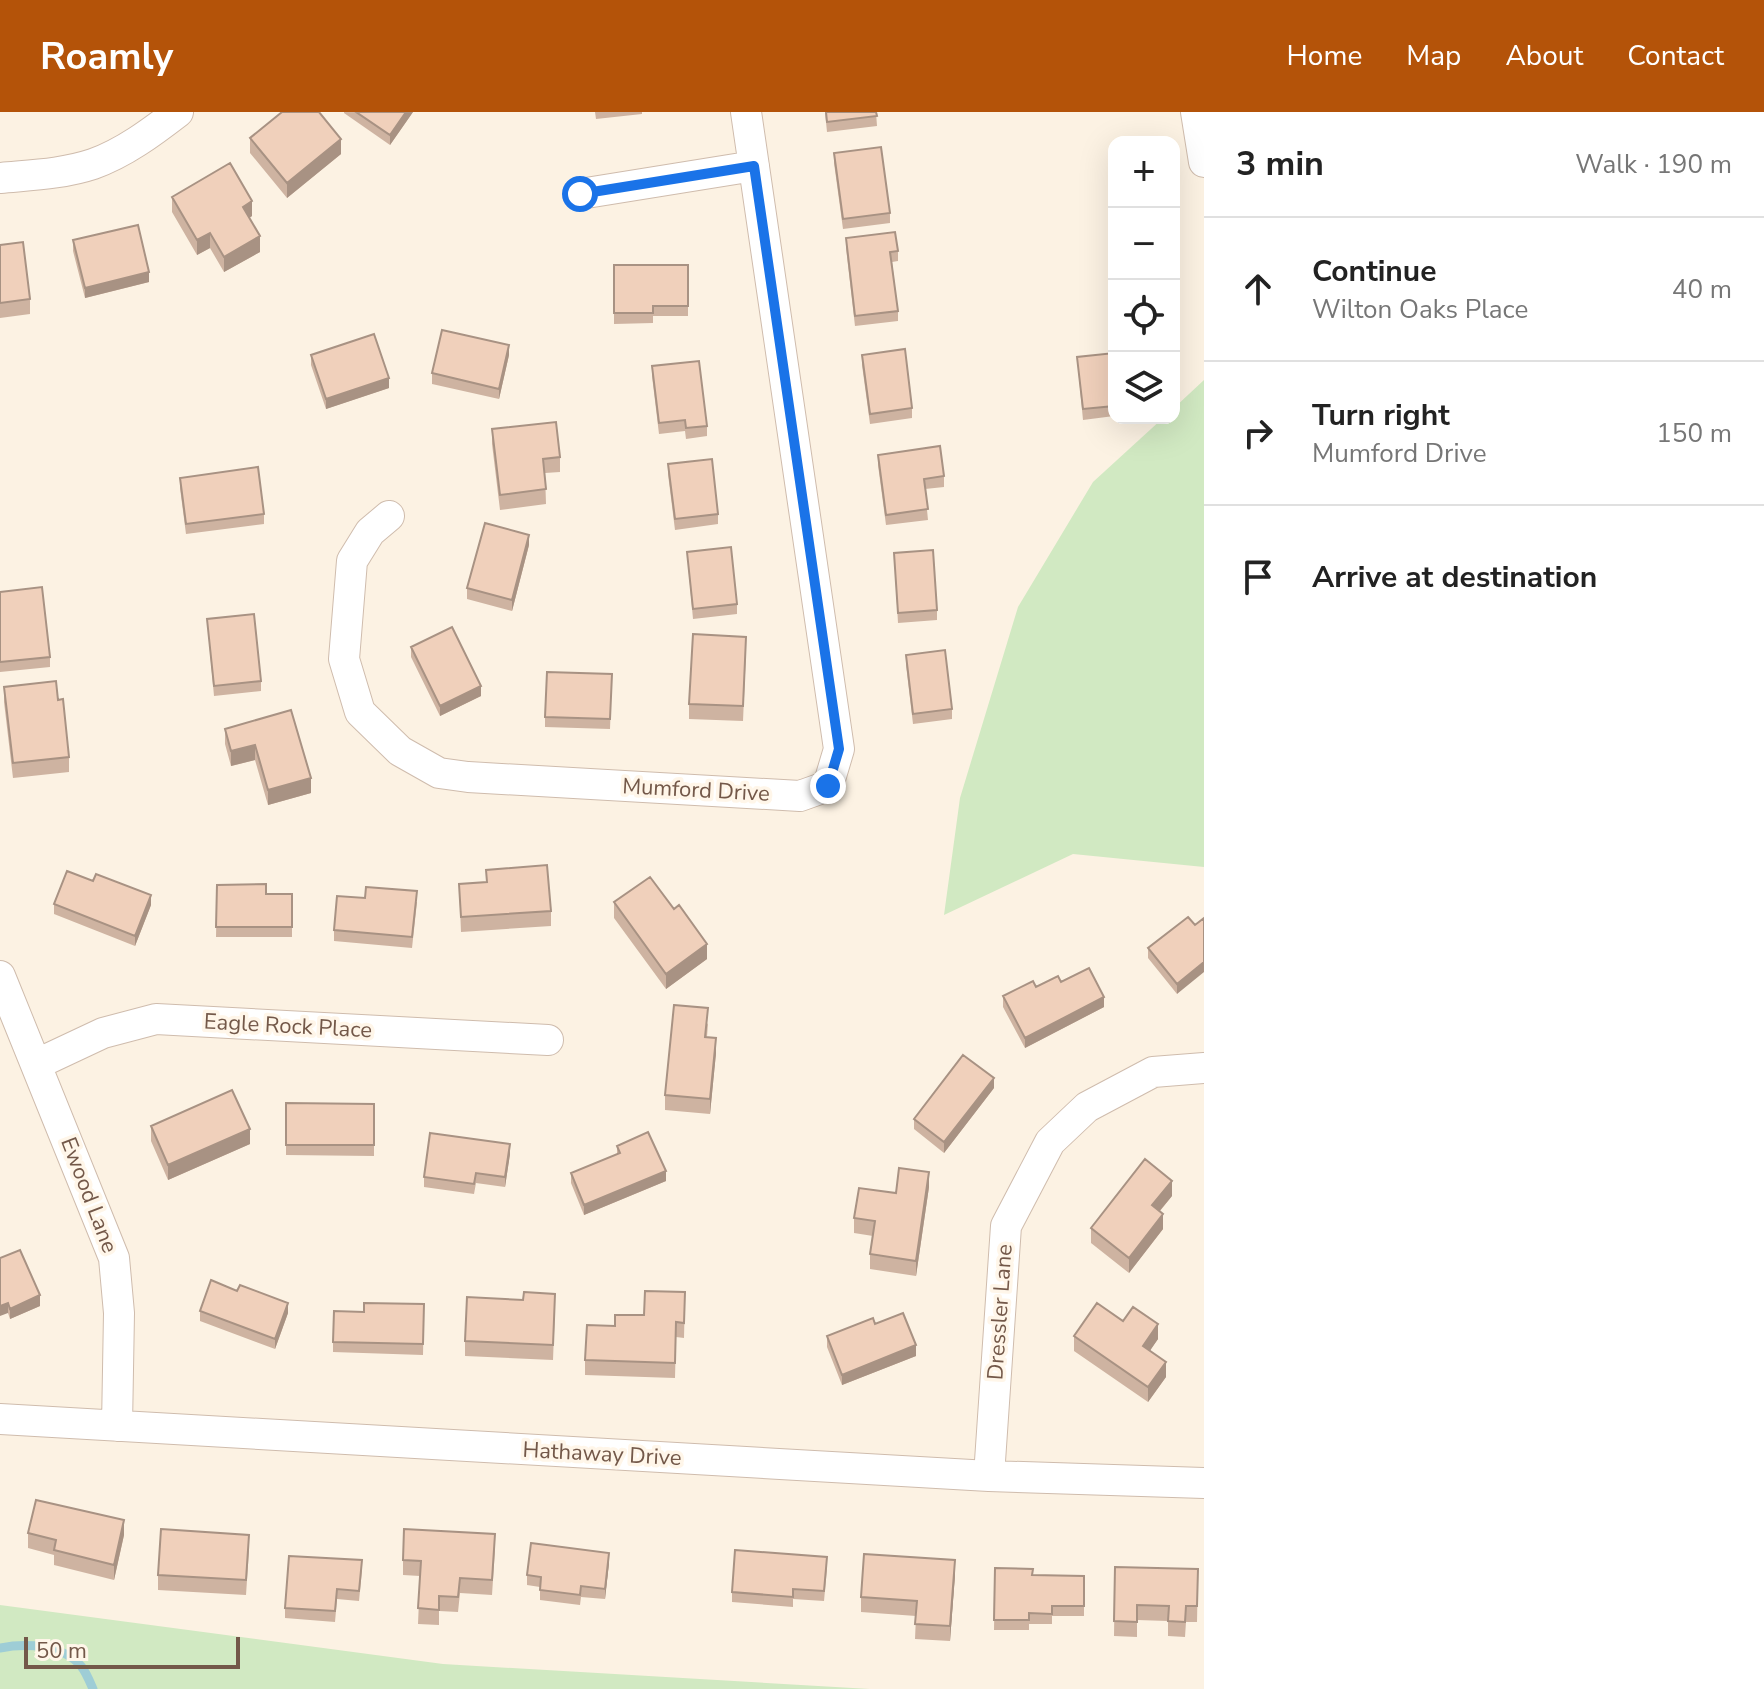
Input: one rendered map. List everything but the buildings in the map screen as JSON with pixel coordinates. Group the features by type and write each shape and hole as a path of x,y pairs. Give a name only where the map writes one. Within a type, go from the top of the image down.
{"street":[{"path":"0,178 57,172 92,164 131,147 178,112"},
{"path":"580,194 754,166 746,112"},
{"path":"1196,112 1204,162"},
{"name":"Mumford Drive","path":"389,516 370,532 352,561 344,659 360,712 400,751 439,773 468,777 800,796 828,786 839,749 754,166"},
{"name":"Ewood Lane","path":"0,976 114,1258 119,1313 117,1426"},
{"name":"Eagle Rock Place","path":"37,1064 103,1033 156,1019 548,1040"},
{"name":"Dressler Lane","path":"989,1476 1006,1226 1050,1142 1087,1107 1153,1072 1204,1068"},
{"name":"Hathaway Drive","path":"0,1419 989,1476 1204,1483"}],"green space":[{"path":"1204,380 1204,867 1073,854 944,915 960,798 1018,607 1093,482 1156,424 1180,424 1180,402"},
{"path":"0,1605 443,1664 870,1689 0,1689"}],"waterway":[{"path":"0,1648 32,1646 64,1653 81,1666 93,1689"}],"route":[{"path":"580,194 754,166 839,749 828,786"}]}
